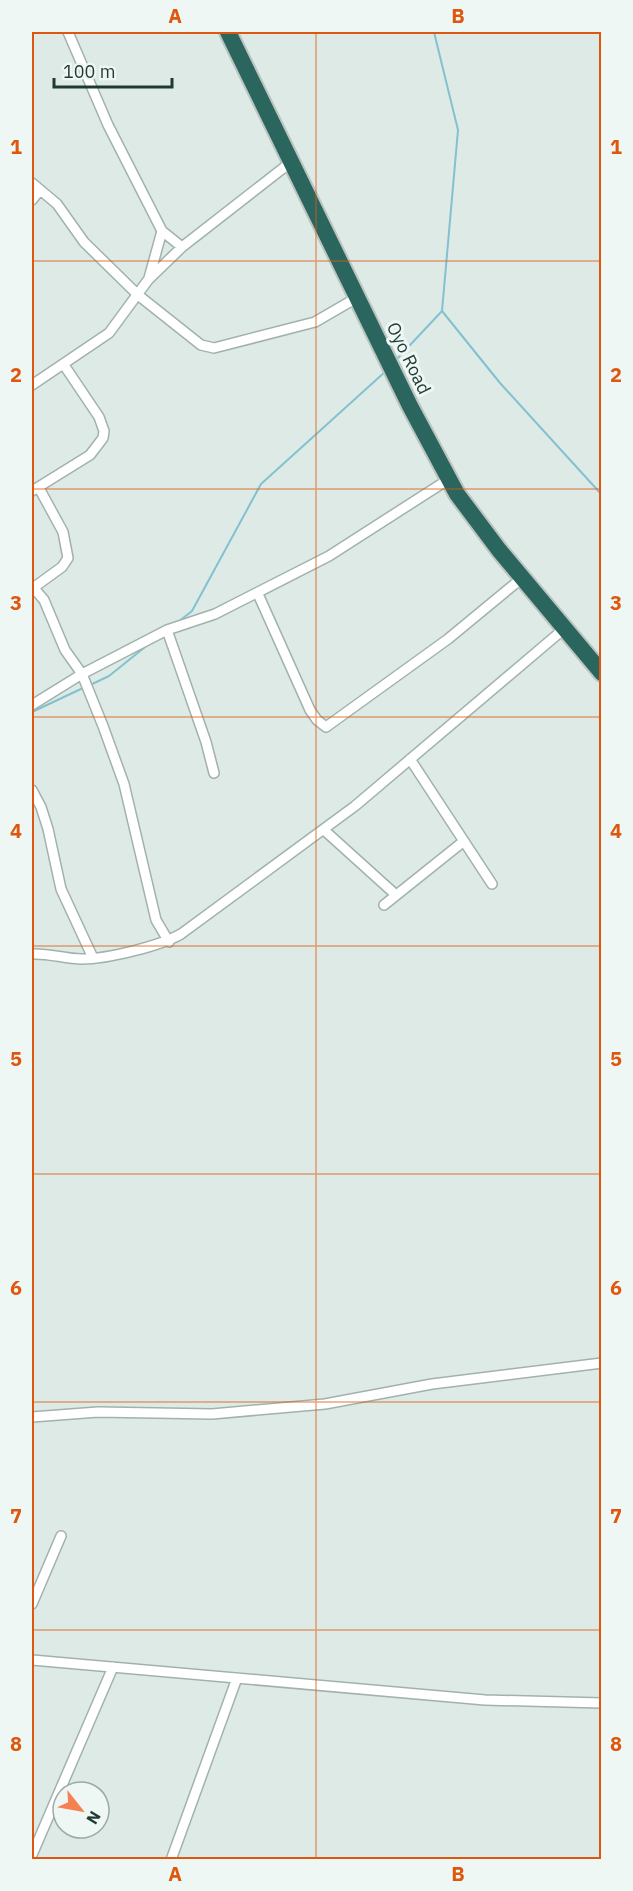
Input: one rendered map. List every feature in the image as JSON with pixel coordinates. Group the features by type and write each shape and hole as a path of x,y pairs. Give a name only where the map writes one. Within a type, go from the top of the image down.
{"highway":[{"name":"Oyo Road","path":"228,32 410,406 449,479 464,503 522,578 602,673"}],"street":[{"path":"68,32 108,125 162,231 183,247"},
{"path":"32,385 109,333 148,280 183,247 291,162"},
{"path":"32,183 57,204 84,242 138,295 201,345 214,348 315,322 358,297"},
{"path":"32,200 40,190"},
{"path":"148,280 162,231"},
{"path":"64,365 99,417 104,431 103,438 90,455 35,490 63,532 68,558 62,567 32,587 53,617 65,650 84,677 124,784 156,920 168,942"},
{"path":"32,705 167,630 215,614 329,556 449,479"},
{"path":"258,594 310,710 316,720 326,727 448,639 522,578"},
{"path":"32,954 47,953 73,959 93,958 168,942 238,895 324,830 565,628"},
{"path":"167,630 206,742 214,772"},
{"path":"410,759 492,884"},
{"path":"32,789 48,829 61,889 93,958"},
{"path":"324,830 396,895"},
{"path":"384,905 464,841"},
{"path":"32,1417 98,1412 212,1414 325,1404 432,1384 602,1363"},
{"path":"32,1604 61,1536"},
{"path":"32,1660 485,1700 602,1703"},
{"path":"32,1854 113,1666"},
{"path":"171,1860 237,1678"}],"waterway":[{"path":"434,32 458,130 442,311 500,383 602,495"},
{"path":"396,360 442,311"},
{"path":"178,622 192,611 261,484 386,371"},
{"path":"88,686 109,676 150,643"},
{"path":"32,712 83,688"}]}
